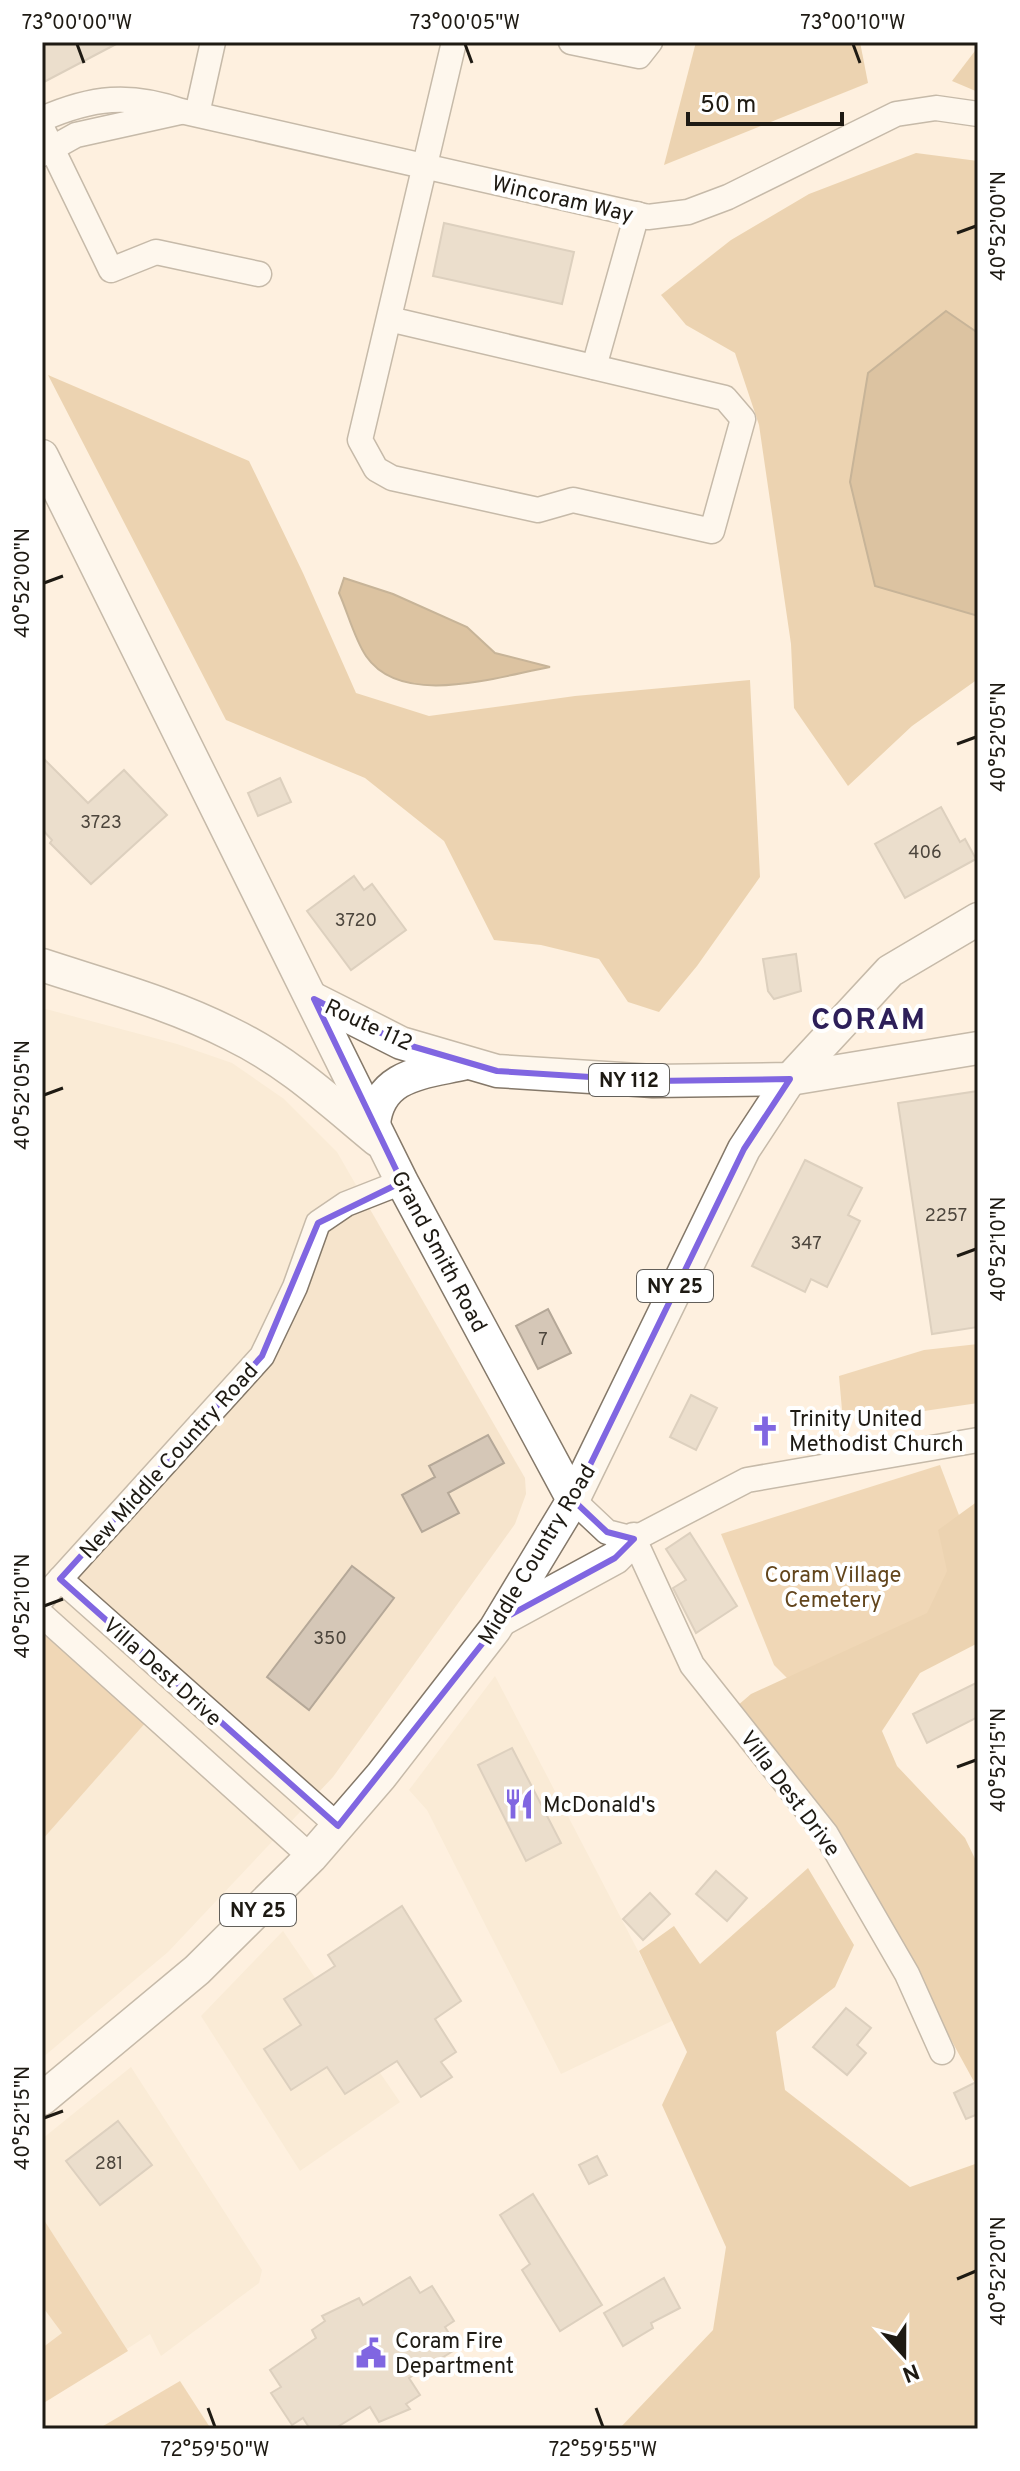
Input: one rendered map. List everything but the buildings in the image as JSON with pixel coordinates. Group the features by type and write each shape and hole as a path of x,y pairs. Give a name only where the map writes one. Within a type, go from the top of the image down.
{"main road":[{"name":"Route 112","path":"42,456 314,999 401,1043 497,1071 653,1081 790,1079 978,1048"},
{"name":"Middle Country Road","path":"42,2099 197,1970 311,1857 381,1776 501,1620 573,1500 744,1149 790,1079 890,971 978,919"},
{"path":"42,965 136,995 245,1042 303,1077 380,1135"},
{"name":"Grand Smith Road","path":"314,999 402,1182 573,1500"},
{"path":"380,1135 376,1108 389,1086 402,1078 469,1062"},
{"path":"501,1620 615,1558 634,1539"}],"street":[{"path":"189,113 213,42"},
{"path":"389,319 725,398 743,419 712,531 573,500 538,510 392,478 376,469 360,440 454,42"},
{"path":"571,42 639,56 650,42"},
{"name":"Wincoram Way","path":"42,119 102,99 148,100 189,113 648,217 701,207 896,114 936,108 978,114"},
{"name":"Wincoram Way","path":"45,143 189,113"},
{"path":"45,143 111,270 156,252 259,274"},
{"path":"594,367 637,214"},
{"name":"New Middle Country Road","path":"42,1599 262,1356 295,1287 318,1223 346,1204 402,1182"},
{"path":"573,1500 607,1532 634,1539 747,1480 968,1442 978,1460"},
{"name":"Villa Dest Drive","path":"634,1539 692,1665 826,1834 907,1974 942,2052"},
{"name":"Villa Dest Drive","path":"60,1579 338,1826"},
{"name":"Villa Dest Drive","path":"42,1615 311,1857"}],"highlighted area":[{"path":"314,999 401,1043 497,1071 653,1081 790,1079 744,1149 573,1500 607,1532 634,1539 615,1558 501,1620 338,1826 60,1579 262,1356 318,1223 402,1182"}],"shaded area":[{"path":"696,42 860,42 868,83 664,165"},
{"path":"978,47 978,92 952,81"},
{"path":"916,153 978,161 978,333 946,311 875,586 978,616 978,679 912,726 848,786 794,708 791,644 759,425 735,353 686,325 661,295 731,240 809,194"},
{"path":"946,311 978,333 978,616 875,586 850,482 868,373"},
{"path":"48,375 249,461 356,693 429,716 575,696 750,680 760,877 697,966 659,1012 628,1002 599,959 541,945 494,940 444,841 365,778 226,720"},
{"path":"344,578 393,594 467,627 495,653 550,667 452,685 403,681 382,672 366,656 355,633 339,593"},
{"path":"42,1008 177,1044 232,1063 284,1099 337,1152 525,1478 526,1494 515,1524 333,1777 168,1952 42,2058"},
{"path":"978,1501 978,1643 920,1673 882,1731 897,1766 965,1838 978,1865 978,2089 833,1824 737,1706 751,1694 927,1613 947,1571 938,1530"},
{"path":"495,1676 674,2020 561,2074 427,1810 409,1790"},
{"path":"808,1868 854,1945 835,1987 776,2032 785,2090 910,2187 978,2163 978,2429 619,2429 713,2330 726,2247 662,2105 687,2052 639,1951 674,1926 700,1964"},
{"path":"283,1931 400,2102 300,2171 201,2016"},
{"path":"131,2067 262,2270 259,2283 161,2356 150,2334 42,2404 42,2139"}],"green space":[{"path":"978,1344 978,1403 904,1414 842,1410 839,1376 924,1350"},
{"name":"Coram Village Cemetery","path":"940,1465 968,1539 978,1604 797,1688 774,1665 721,1534"},
{"path":"46,1633 147,1721 42,1840 42,1634"},
{"path":"42,2217 128,2351 42,2404 42,2348 62,2333 42,2306"},
{"path":"180,2381 211,2429 98,2429"}],"place":[{"name":"Trinity United Methodist Church","path":"765,1431"},
{"name":"McDonald's","path":"519,1804"},
{"name":"Coram Fire Department","path":"371,2353"}],"district":[{"name":"CORAM","path":"869,1019"}]}
